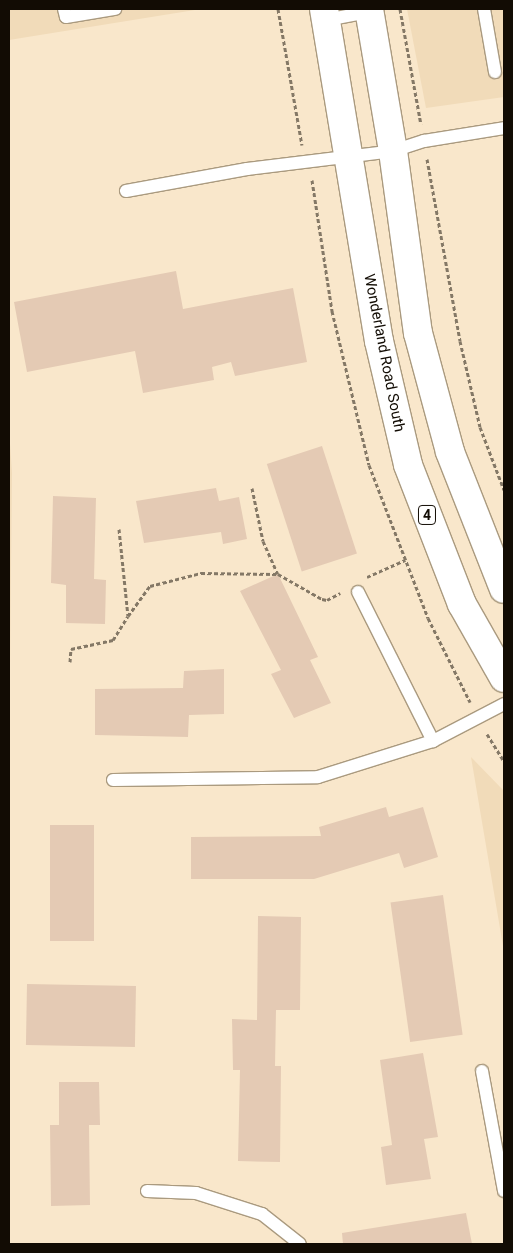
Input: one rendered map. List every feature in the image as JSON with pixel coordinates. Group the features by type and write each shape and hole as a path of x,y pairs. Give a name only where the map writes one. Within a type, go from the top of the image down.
{"main road":[{"path":"373,10 418,333 450,452 504,590"},
{"name":"Wonderland Road South","path":"325,14 379,341 408,465 462,604 504,678"}],"lane":[{"path":"64,9 66,17 115,9"},
{"path":"484,9 495,72"},
{"path":"325,14 373,10"},
{"path":"126,191 248,169 350,158 393,150 424,141 504,128"},
{"path":"358,592 433,741"},
{"path":"113,780 318,777 433,741 504,704"},
{"path":"482,1072 504,1191"},
{"path":"147,1192 196,1193 262,1214 300,1244"}],"path":[{"path":"278,9 306,163 312,179"},
{"path":"400,9 463,351 480,427 504,490"},
{"path":"252,488 263,541 278,574"},
{"path":"119,529 128,616"},
{"path":"70,662 71,649 113,640 150,586 201,573 278,574 322,599 328,600 340,593 358,592 360,580 405,560"},
{"path":"477,717 504,761"}],"shaded area":[{"path":"9,9 201,9 9,40"},
{"path":"407,9 504,9 504,97 426,108"},
{"path":"9,429 12,473 9,761"},
{"path":"471,757 504,791 504,952"}],"green space":[{"path":"9,761 10,761 9,1183"}],"building":[{"path":"176,271 183,309 293,288 307,362 235,376 231,362 212,367 214,380 143,393 135,351 27,372 14,302"},
{"path":"322,446 357,553 302,571 267,464"},
{"path":"216,488 219,501 239,497 247,539 223,544 221,532 144,543 136,501"},
{"path":"53,496 96,498 94,579 106,580 105,624 66,623 66,585 51,583"},
{"path":"278,574 318,657 310,660 331,703 294,718 271,674 281,670 240,591"},
{"path":"224,669 224,714 189,715 188,737 95,735 95,689 183,688 184,671"},
{"path":"386,807 389,817 423,807 438,857 404,868 399,853 314,879 191,879 191,837 321,836 319,827"},
{"path":"50,825 94,825 94,941 50,941"},
{"path":"443,895 463,1035 410,1042 391,902"},
{"path":"258,916 301,917 300,1010 276,1010 275,1066 281,1066 280,1162 238,1161 240,1070 233,1070 232,1019 257,1020"},
{"path":"27,984 136,986 135,1047 26,1045"},
{"path":"423,1053 438,1137 424,1139 431,1179 386,1185 381,1147 392,1145 380,1060"},
{"path":"59,1082 99,1082 100,1125 89,1125 90,1205 51,1206 50,1125 59,1125"},
{"path":"466,1213 472,1244 343,1244 342,1233"}]}
